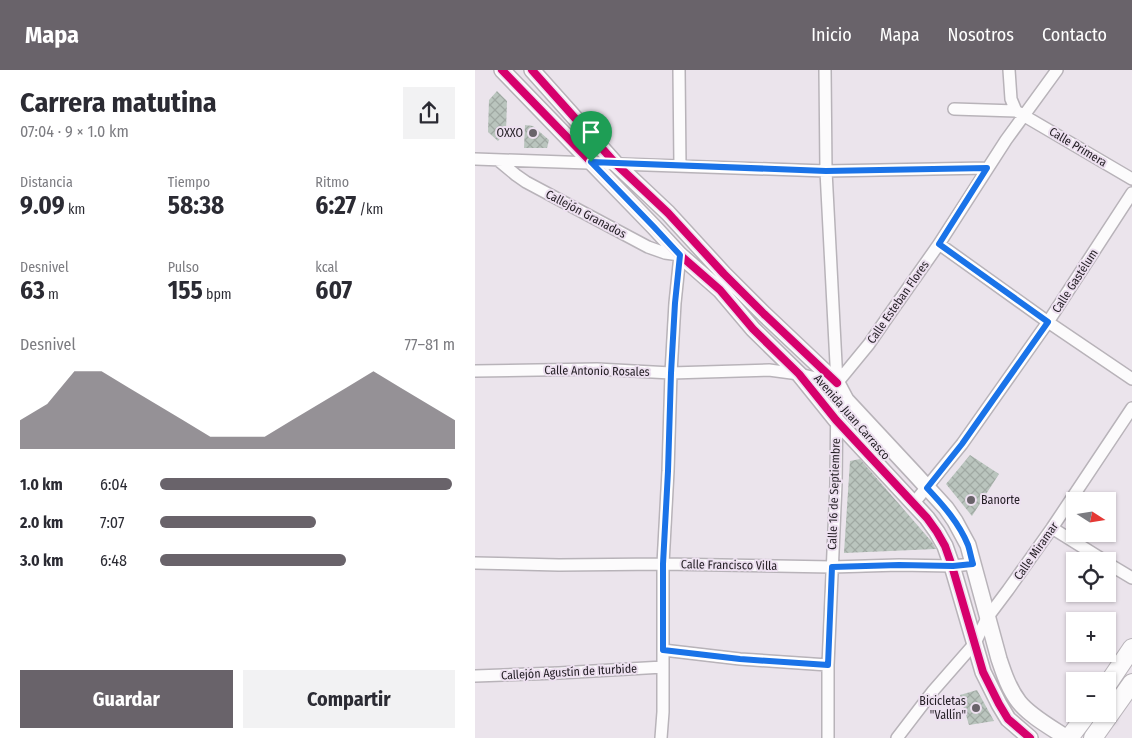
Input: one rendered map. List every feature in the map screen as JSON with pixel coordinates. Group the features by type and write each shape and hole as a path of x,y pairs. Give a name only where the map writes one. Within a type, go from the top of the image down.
{"main road":[{"path":"1116,672 1132,648"},
{"path":"1093,738 1132,683"},
{"path":"1068,738 1081,722"}],"street":[{"name":"Avenida Juan Carrasco","path":"502,70 680,255 720,290 753,329 799,374 836,420 927,518 945,546 953,566 983,672 1008,719 1030,738"},
{"name":"Avenida Juan Carrasco","path":"532,70 616,164 667,213 763,314 837,383 846,400 946,508 968,545 987,618 1005,677 1013,693 1021,704 1033,714 1068,738"},
{"path":"679,70 679,166"},
{"name":"Calle 16 de Septiembre","path":"825,70 826,171 837,383 836,484 828,665 828,738"},
{"path":"1009,70 1011,99 1020,113"},
{"name":"Calle Esteban Flores","path":"837,383 869,344 939,244 1020,113 1057,70"},
{"path":"528,98 544,84"},
{"path":"954,109 1020,113"},
{"name":"Calle Primera","path":"1020,113 1132,179"},
{"path":"475,159 826,171 987,168"},
{"name":"Callejón Granados","path":"499,160 526,182 648,247 665,253 680,255"},
{"name":"Calle Gastélum","path":"913,504 962,444 1048,322 1132,193"},
{"path":"661,738 663,712 663,564 675,303 680,255 693,241"},
{"path":"939,244 1132,379"},
{"name":"Calle Antonio Rosales","path":"475,371 597,369 671,373 769,370 799,374 837,383"},
{"name":"Calle Miramar","path":"897,738 933,690 975,643 987,618 1052,528 1132,408"},
{"path":"1052,528 1090,552"},
{"name":"Calle Francisco Villa","path":"475,563 832,567 953,566 973,564"},
{"path":"1116,568 1132,578"},
{"path":"663,650 740,659 828,665"},
{"name":"Callejón Agustín de Iturbide","path":"475,676 663,667"}],"building":[{"path":"497,91 507,101 506,132 498,141 488,132 489,100"},
{"name":"OXXO","path":"525,125 533,126 549,140 547,148 524,148"},
{"name":"Banorte","path":"970,455 999,474 972,516 946,484"},
{"path":"860,459 936,549 844,553 850,461"},
{"name":"Bicicletas \"Vallín\"","path":"977,690 994,721 969,725 960,695"}],"cycle path":[{"path":"502,70 680,255 720,290 753,329 799,374 836,420 927,518 945,546 983,672 1008,719 1030,738"},
{"path":"532,70 616,164 668,213 764,314 837,383"}],"place":[{"name":"OXXO","path":"533,133"},
{"name":"Banorte","path":"971,500"},
{"name":"Bicicletas \"Vallín\"","path":"976,708"}],"route":[{"path":"591,162 826,171 987,168 939,244 1048,322 962,444 927,488 946,508 955,521 968,545 973,564 953,566 832,567 828,665 740,659 663,650 663,564 671,373 680,255 591,162"}]}
